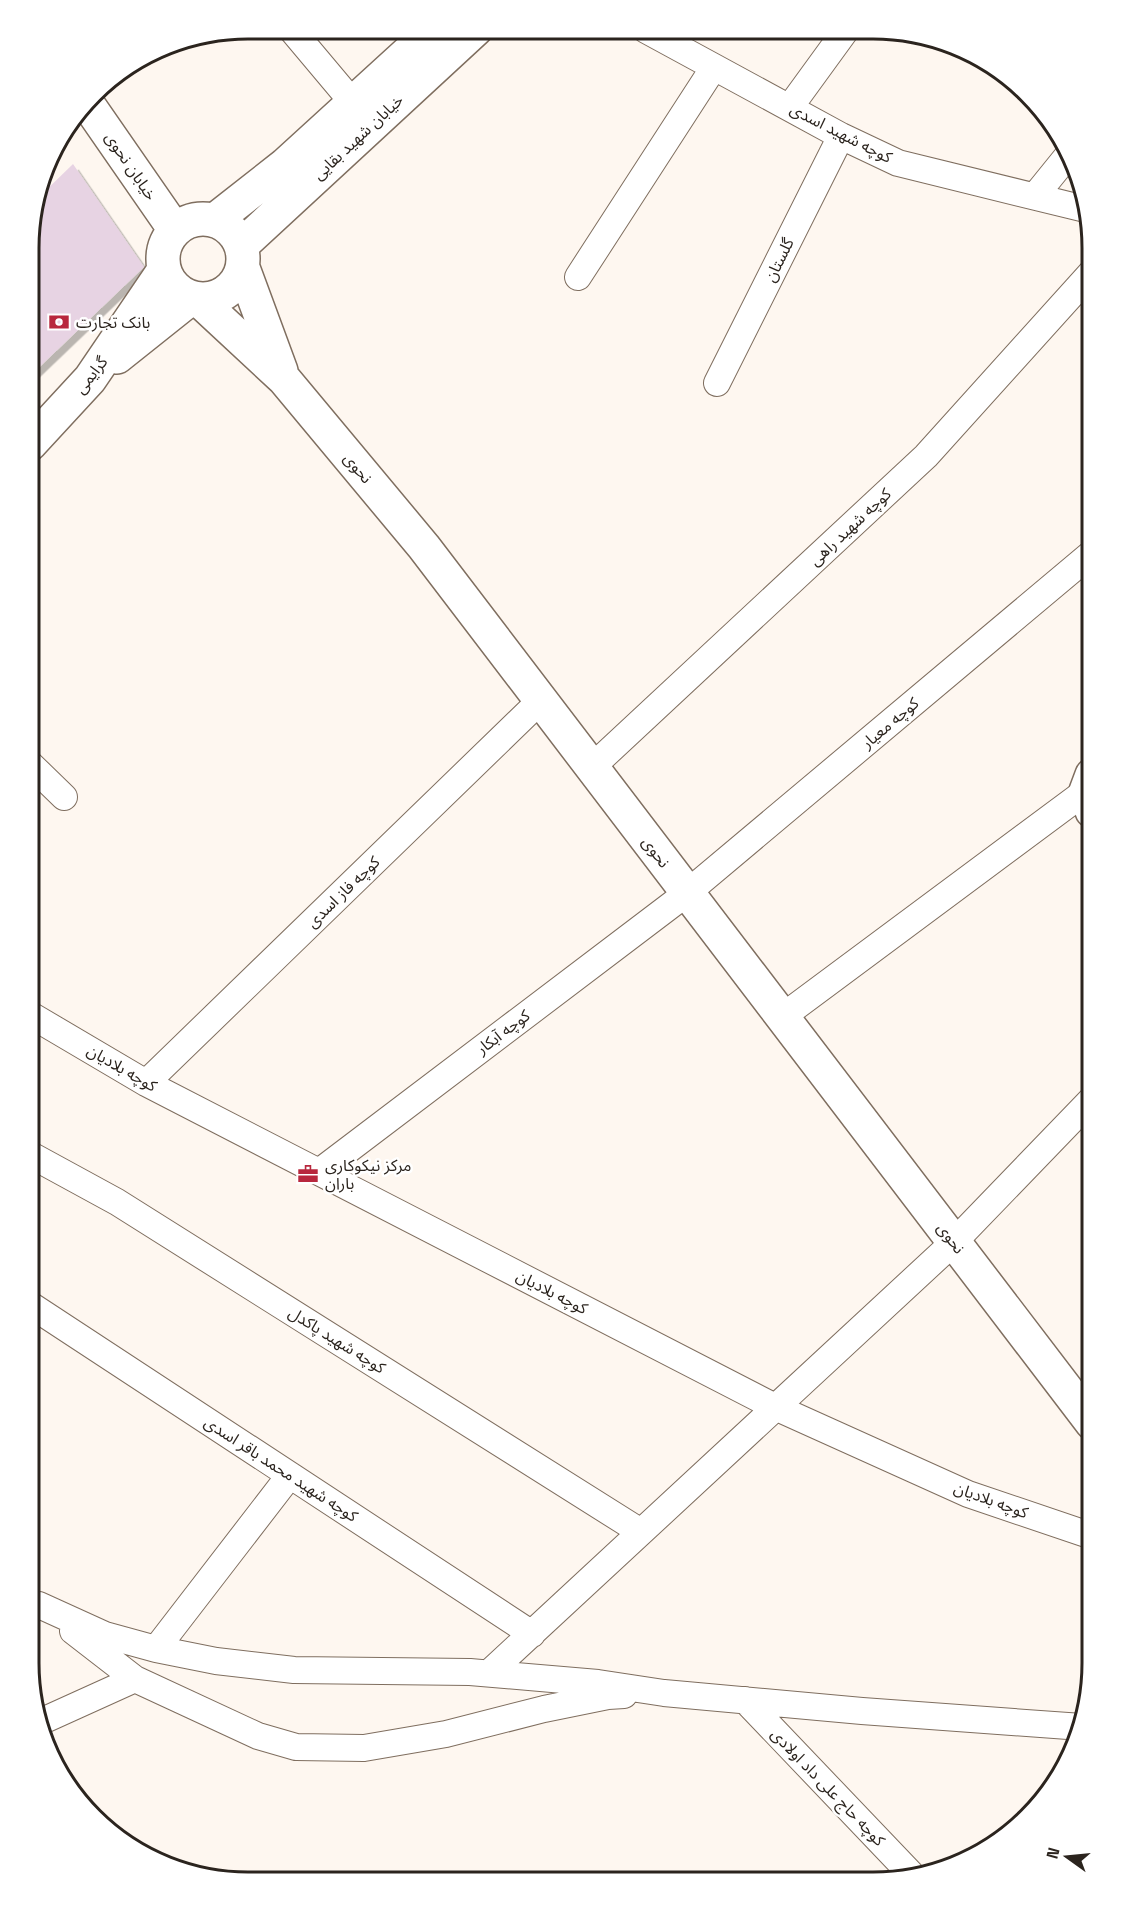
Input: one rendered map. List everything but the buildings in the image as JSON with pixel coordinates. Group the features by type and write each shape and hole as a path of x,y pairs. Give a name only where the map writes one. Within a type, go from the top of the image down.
{"main road":[{"name":"خیابان شهید بقایی","path":"215,220 285,165 423,39"},
{"name":"خیابان شهید بقایی","path":"242,257 466,39"},
{"name":"خیابان نحوی","path":"92,109 175,230"},
{"path":"242,257 236,282 226,292 213,299 195,299 183,295 171,285 164,270 162,256 166,242 175,230 188,221 203,218 215,220 236,235 284,379"},
{"name":"گرایمی","path":"39,434 90,379 164,270"},
{"path":"90,379 195,299"},
{"name":"نحوی","path":"195,299 284,379 424,547 1082,1410"}],"street":[{"path":"299,39 354,104"},
{"name":"کوچه شهید اسدی","path":"663,39 841,136 898,163 1078,207"},
{"path":"790,107 839,39"},
{"path":"578,278 714,67"},
{"name":"گلستان","path":"717,383 841,136"},
{"path":"1035,196 1063,162"},
{"name":"کوچه شهید راهی","path":"592,767 926,456 1082,283"},
{"name":"کوچه معیار","path":"687,893 1082,562"},
{"name":"کوچه فاز اسدی","path":"146,1083 541,700"},
{"path":"39,773 64,797"},
{"path":"782,1017 1082,799"},
{"name":"کوچه آبکار","path":"319,1172 687,893"},
{"name":"کوچه بلادیان","path":"39,1020 146,1083 775,1407 968,1494 1082,1533"},
{"path":"489,1673 954,1242 1082,1109"},
{"name":"کوچه شهید پاکدل","path":"39,1159 117,1202 641,1532"},
{"name":"کوچه شهید محمد باقر اسدی","path":"39,1311 532,1634"},
{"path":"156,1648 290,1475"},
{"path":"39,1604 105,1635 216,1661 294,1670 489,1673 598,1683 664,1693 862,1711 1072,1726"},
{"path":"39,1606 135,1678 258,1736 296,1747 364,1748 446,1734 544,1709 608,1696 664,1693"},
{"path":"47,1719 135,1678"},
{"name":"کوچه حاج علی داد اولادی","path":"745,1700 906,1869"}],"place":[{"name":"بانک تجارت","path":"59,322"},
{"name":"مرکز نیکوکاری باران","path":"308,1174"}]}
